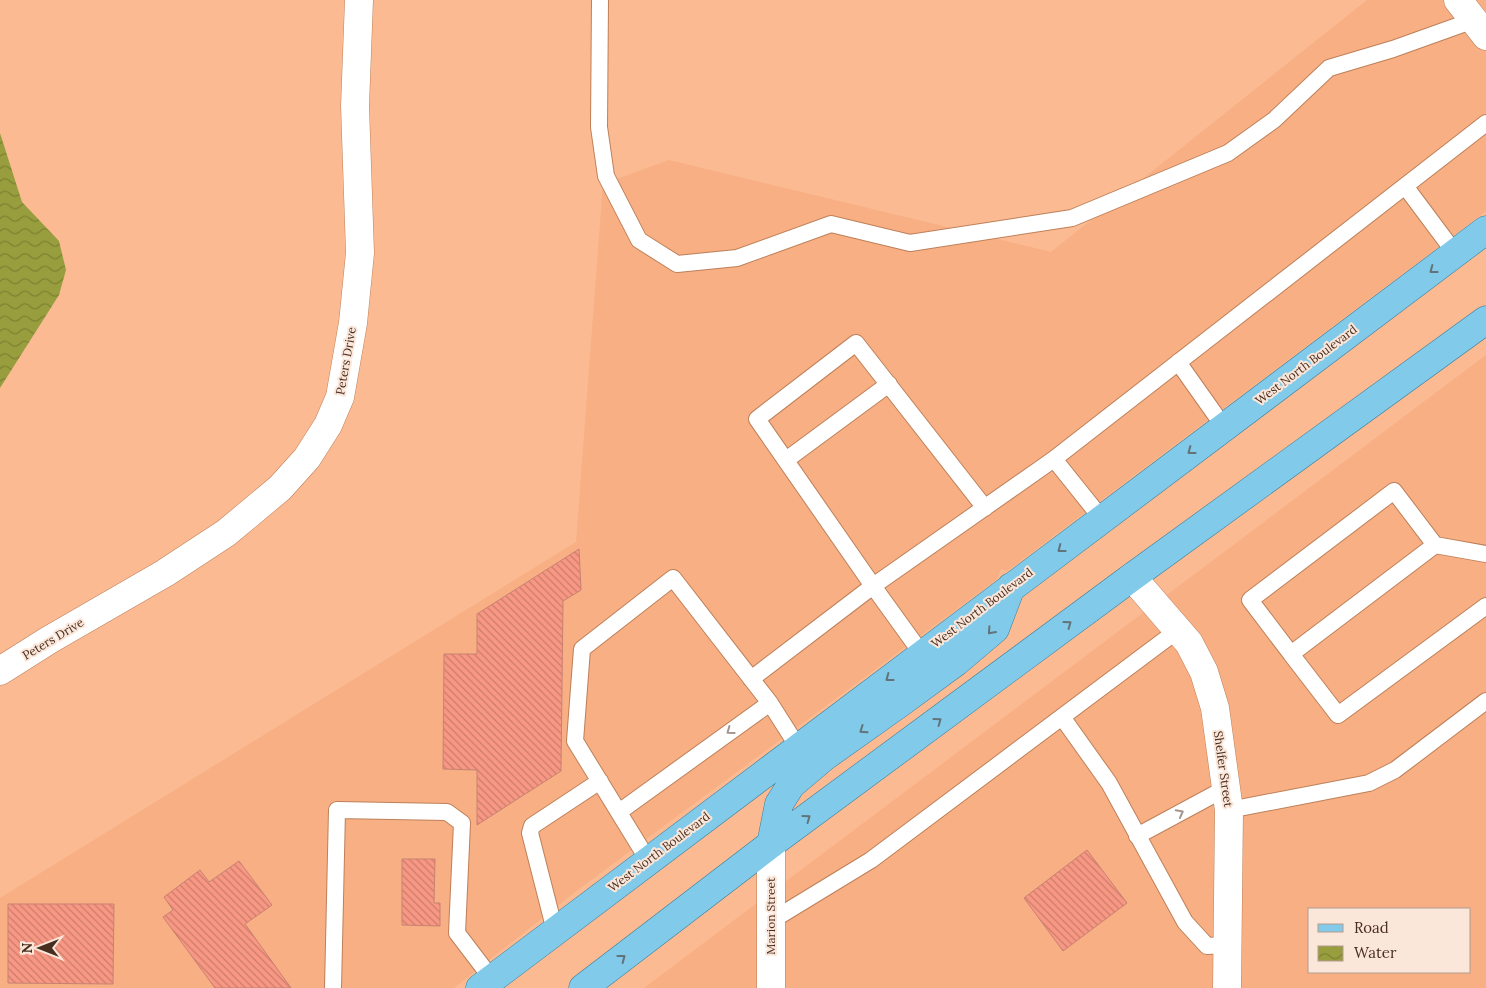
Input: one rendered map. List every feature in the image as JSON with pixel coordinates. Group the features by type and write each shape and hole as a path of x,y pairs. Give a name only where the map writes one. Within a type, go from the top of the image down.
{"main road":[{"name":"West North Boulevard","path":"486,983 1486,230"},
{"path":"583,988 771,844 1132,577 1486,320"},
{"path":"771,844 779,804 791,785 824,757 956,662 995,629 1011,587"}],"street":[{"name":"Peters Drive","path":"0,671 49,640 165,573 226,533 280,488 307,458 328,426 340,397 353,323 360,253 355,106 359,0"},
{"name":"Shelfer Street","path":"1132,577 1189,643 1204,672 1215,708 1228,799 1227,988"},
{"name":"Marion Street","path":"771,844 771,988"}],"lane":[{"path":"600,0 599,126 606,176 639,240 677,264 736,258 831,224 910,243 1072,218 1228,153 1274,120 1329,68 1393,49 1473,19"},
{"path":"752,679 873,586 1054,459 1486,122"},
{"path":"1405,186 1455,253"},
{"path":"922,654 757,419 856,343 985,508"},
{"path":"1178,362 1224,427"},
{"path":"786,460 889,384"},
{"path":"1054,459 1102,519"},
{"path":"1486,554 1435,545 1394,492 1250,600 1338,715 1486,606"},
{"path":"1291,654 1435,545"},
{"path":"648,860 575,741 582,649 673,578 770,703 798,747"},
{"path":"771,921 871,860 1178,630"},
{"path":"1137,836 1228,799 1369,783 1395,770 1486,700"},
{"path":"619,812 770,703"},
{"path":"1062,717 1109,783 1185,922 1207,946 1228,945"},
{"path":"555,931 530,829 600,780"},
{"path":"333,988 337,810 447,812 462,823 458,933 486,983"}],"shaded area":[{"path":"1367,0 1486,0 1486,211 1007,571 1001,569 997,579 575,892 454,988 0,988 0,898 576,542 603,184 669,160 1051,252"},
{"path":"1486,355 1486,988 644,988"}],"water":[{"path":"0,133 22,202 59,241 66,270 59,295 0,388"}],"building":[{"path":"579,549 581,590 563,601 561,771 477,825 477,770 443,769 444,654 477,654 477,614"},
{"path":"1087,850 1127,903 1063,951 1024,898"},
{"path":"402,859 435,859 434,903 440,903 440,926 402,925"},
{"path":"239,861 272,905 245,924 291,988 215,988 163,917 173,910 164,897 200,870 209,882"},
{"path":"8,904 114,904 113,984 8,983"}]}
